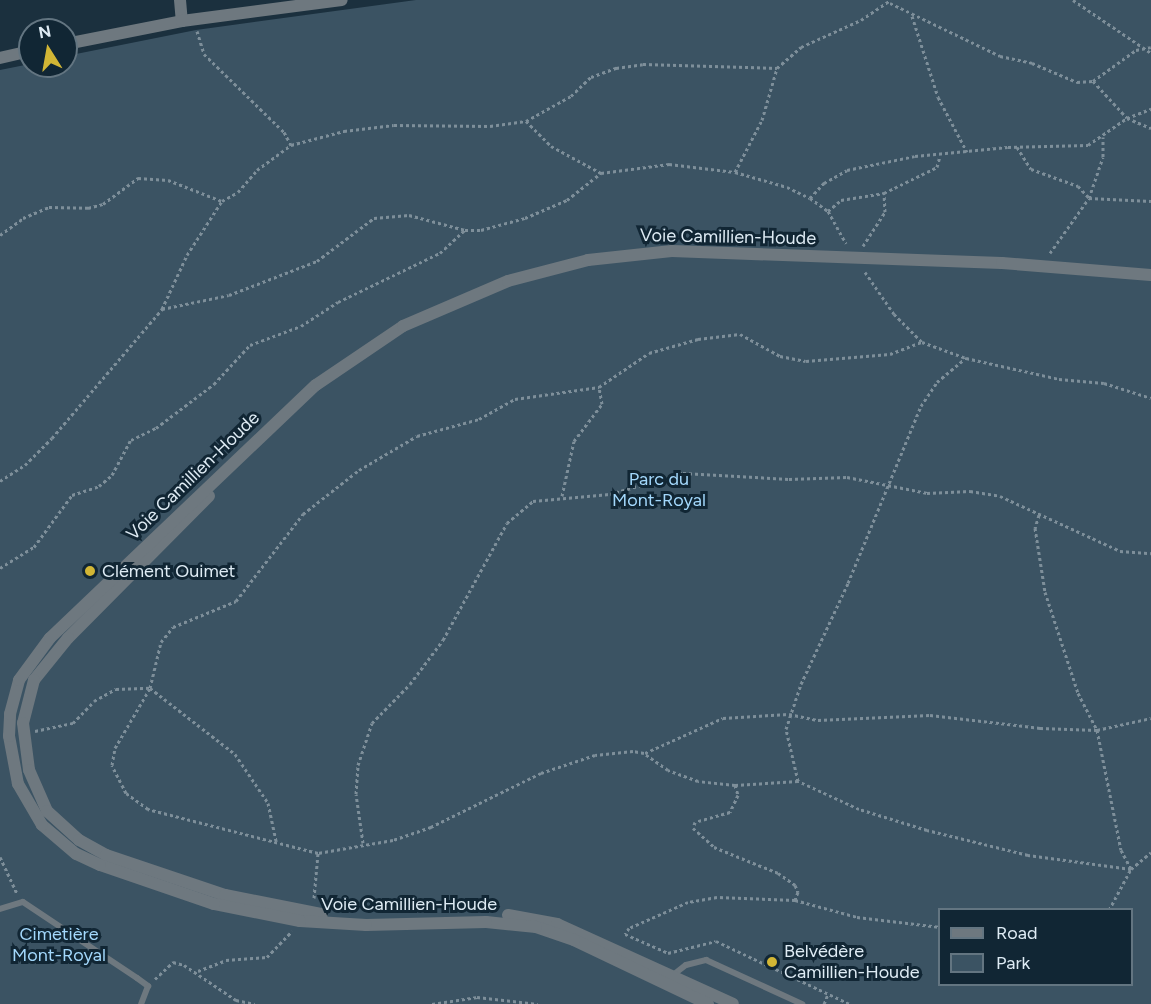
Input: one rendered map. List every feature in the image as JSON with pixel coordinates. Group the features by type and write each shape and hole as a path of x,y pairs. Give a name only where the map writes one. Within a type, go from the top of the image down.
{"street":[{"path":"180,0 182,21"},
{"path":"78,42 182,21 342,0"},
{"path":"0,58 18,54"},
{"name":"Voie Camillien-Houde","path":"708,1004 565,936 536,927 486,922 366,925 300,921 214,904 117,873 59,841 27,803 10,752 14,695 26,668 50,638 275,422 341,366 421,316 523,276 623,255 672,251 1046,266 1151,275"},
{"name":"Voie Camillien-Houde","path":"733,1004 673,975 537,918 454,914 363,917 306,913 225,895 121,861 79,840 47,811 31,778 23,733 26,699 45,664 234,470 356,365 410,330 459,307 566,273 668,259 1016,272 1151,283"}],"lane":[{"path":"0,909 23,902 148,986 141,1004"},
{"path":"673,975 686,965 706,960 802,1004"}],"path":[{"path":"1073,0 1149,47 1151,53"},
{"path":"162,309 229,295 317,261 374,218 409,215 465,230 525,218 567,200 601,173 669,164 735,172 762,120 777,69 820,36 891,2 911,14 1000,56 1032,63 1060,78 1093,81 1136,50 1149,47"},
{"path":"911,14 938,97 967,152"},
{"path":"196,30 204,54 284,132 291,144"},
{"path":"0,481 25,465 52,438 162,309 187,255 222,201 238,192 257,170 291,144 344,131 394,125 490,126 526,121 571,96 591,77 616,68 642,64 777,69"},
{"path":"1093,81 1127,118 1151,128"},
{"path":"810,198 824,183 847,170 915,156 940,156 1017,147 1088,145 1103,137 1127,118 1151,109"},
{"path":"526,121 551,146 601,173"},
{"path":"1046,266 1053,244 1089,198 1103,156 1103,137"},
{"path":"1017,147 1031,169 1078,186 1089,198 1151,201"},
{"path":"828,211 841,200 884,193 937,167 940,156"},
{"path":"0,235 23,218 49,207 88,208 103,204 138,178 168,180 222,201"},
{"path":"855,257 885,212 884,193"},
{"path":"0,568 34,547 72,495 99,486 112,474 131,440 156,428 196,399 250,345 301,326 338,302 440,253 465,230"},
{"path":"1151,398 1104,383 1059,379 966,358 922,342 890,354 806,361 780,356 740,334 649,353 599,387 515,399 479,419 417,436 359,470 303,514 236,601 172,627 161,642 150,688 115,748 112,765 126,794 148,809 177,819 276,841 318,853 363,843 393,840 430,827 541,773 595,755 644,753 723,718 789,714 818,720 930,715 1040,728 1097,730 1151,718"},
{"path":"798,781 787,744 789,714 921,406 937,382 966,358"},
{"path":"562,495 574,441 603,404 599,387"},
{"path":"363,843 356,794 357,765 372,723 410,684 443,640 507,523 533,501 562,495 610,494 683,473 789,479 818,475 888,484 927,493 970,491 1000,496 1120,551 1151,553"},
{"path":"1039,514 1035,528 1045,592 1078,693 1097,730 1121,850 1131,868"},
{"path":"23,733 73,723 94,701 116,689 150,688 235,754 268,803 276,841"},
{"path":"644,753 668,770 698,781 735,785 798,781 859,809 927,830 1028,855 1131,868"},
{"path":"735,785 737,803 730,812 695,822 693,828 714,847 778,873 795,885 798,891 795,900"},
{"path":"1110,908 1131,868 1151,852"},
{"path":"315,896 318,853"},
{"path":"0,857 23,902"},
{"path":"625,934 629,928 688,902 717,897 795,900 857,917 938,927"},
{"path":"198,971 226,960 267,957 290,936"},
{"path":"668,953 668,959"},
{"path":"148,986 173,962 198,971 236,1000 255,1004"},
{"path":"824,1004 828,994"},
{"path":"432,1004 477,997 538,1004"}],"green space":[{"name":"Parc du Mont-Royal","path":"416,0 1151,0 1151,1004 0,1004 0,70 18,66 18,78 78,78 78,54 196,30"}],"place":[{"name":"Clément Ouimet","path":"90,571"},
{"name":"Belvédère Camillien-Houde","path":"772,962"}],"park label":[{"name":"Cimetière Mont-Royal","path":"59,945"}]}
